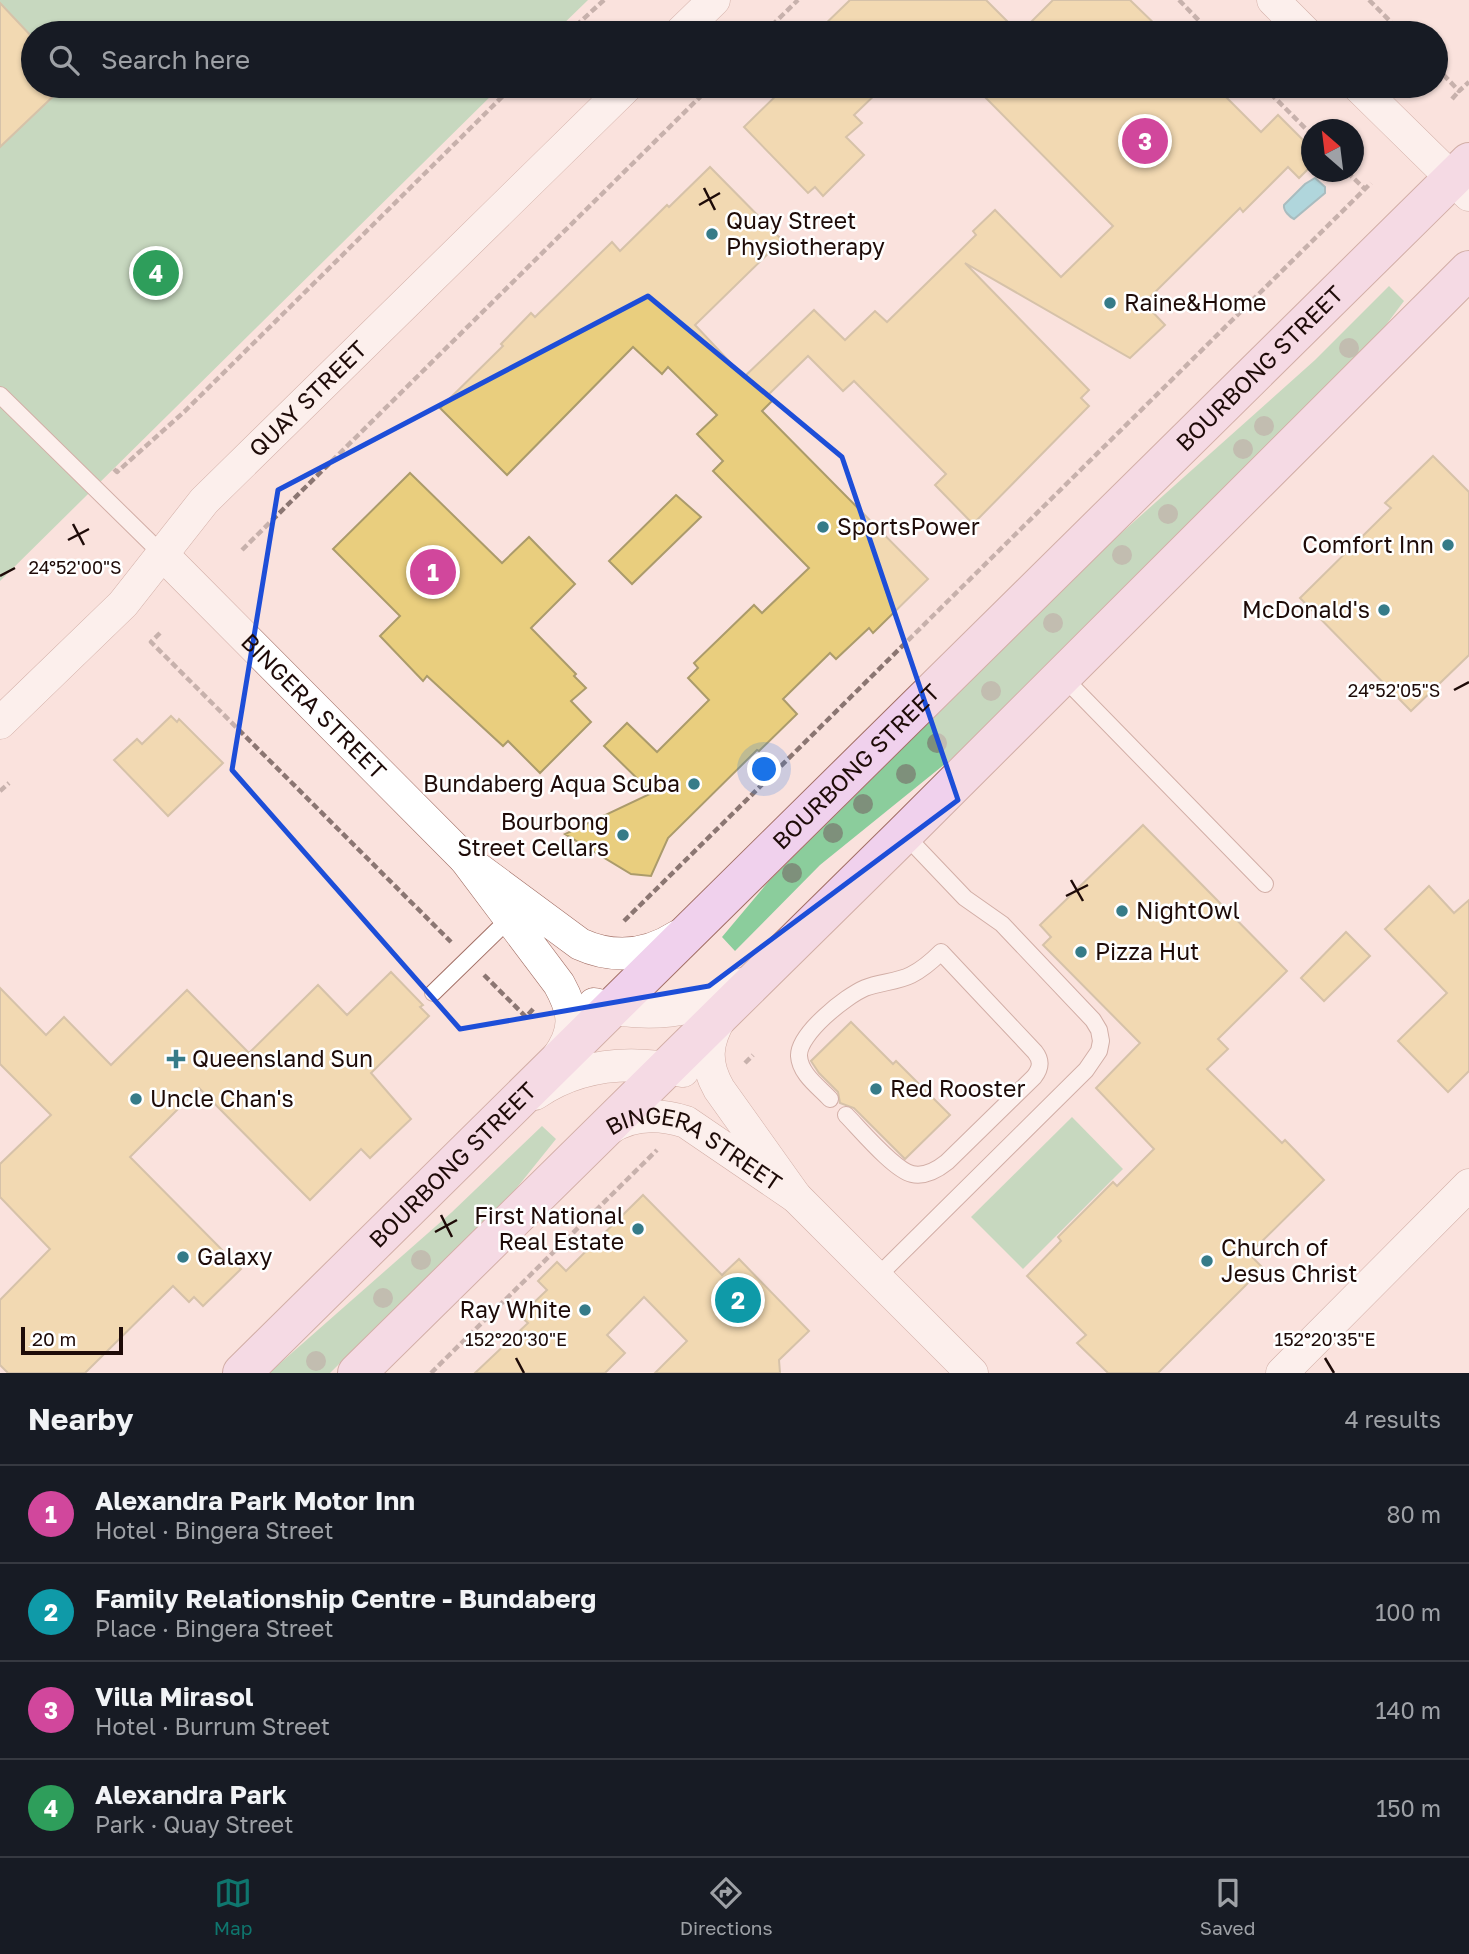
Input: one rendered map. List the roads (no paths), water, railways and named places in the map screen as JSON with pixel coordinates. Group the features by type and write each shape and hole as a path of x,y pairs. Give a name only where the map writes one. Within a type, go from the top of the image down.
{"main road":[{"name":"BOURBONG STREET","path":"242,1373 698,923 1463,179"},
{"path":"357,1373 904,834 1469,270"}],"street":[{"path":"692,21 714,0"},
{"path":"1273,0 1294,21"},
{"name":"QUAY STREET","path":"0,723 123,604 204,500 615,98"},
{"path":"1372,98 1463,179"},
{"name":"BINGERA STREET","path":"162,554 465,859 559,984 572,1010 572,1023 565,1045 543,1076"},
{"name":"BINGERA STREET","path":"465,859 580,944 593,950 614,955 652,950 698,923"},
{"path":"559,984 595,1004 647,1012 692,1007 715,999 771,963"},
{"name":"BINGERA STREET","path":"730,1003 709,1042 707,1059 719,1089 796,1197 972,1373"},
{"path":"503,1116 551,1083 572,1075 620,1064 666,1067 692,1074 719,1089"},
{"name":"BINGERA STREET","path":"592,1141 614,1125 631,1118 665,1115 686,1122 796,1197"},
{"path":"1282,1373 1469,1185"}],"lane":[{"path":"0,395 162,554"},
{"path":"1062,676 1265,884"},
{"path":"877,1277 1087,1070 1099,1051 1101,1041 1093,1020 1076,1001 1002,924 965,898 904,834"},
{"path":"433,993 510,918"},
{"path":"830,1099 809,1077 801,1063 799,1055 806,1038 853,994 879,983 908,977 924,968 941,952 1039,1057 1039,1072 936,1170 914,1174 898,1167 846,1115"}],"water":[{"path":"1319,182 1325,187 1325,193 1294,219 1286,212 1284,205 1305,184"}],"place":[{"name":"Villa Mirasol","path":"1145,141"},
{"name":"Quay Street Physiotherapy","path":"712,234"},
{"name":"Alexandra Park","path":"156,273"},
{"name":"Raine&Home","path":"1110,303"},
{"name":"SportsPower","path":"823,527"},
{"name":"Comfort Inn","path":"1448,545"},
{"name":"Alexandra Park Motor Inn","path":"433,572"},
{"name":"McDonald's","path":"1384,610"},
{"name":"Bundaberg Aqua Scuba","path":"694,784"},
{"name":"Bourbong Street Cellars","path":"623,835"},
{"name":"NightOwl","path":"1122,911"},
{"name":"Pizza Hut","path":"1081,952"},
{"name":"Queensland Sun","path":"176,1059"},
{"name":"Red Rooster","path":"876,1089"},
{"name":"Uncle Chan's","path":"136,1099"},
{"name":"First National Real Estate","path":"638,1229"},
{"name":"Galaxy","path":"183,1257"},
{"name":"Church of Jesus Christ","path":"1207,1261"},
{"name":"Family Relationship Centre - Bundaberg","path":"738,1300"},
{"name":"Ray White","path":"585,1310"}]}
